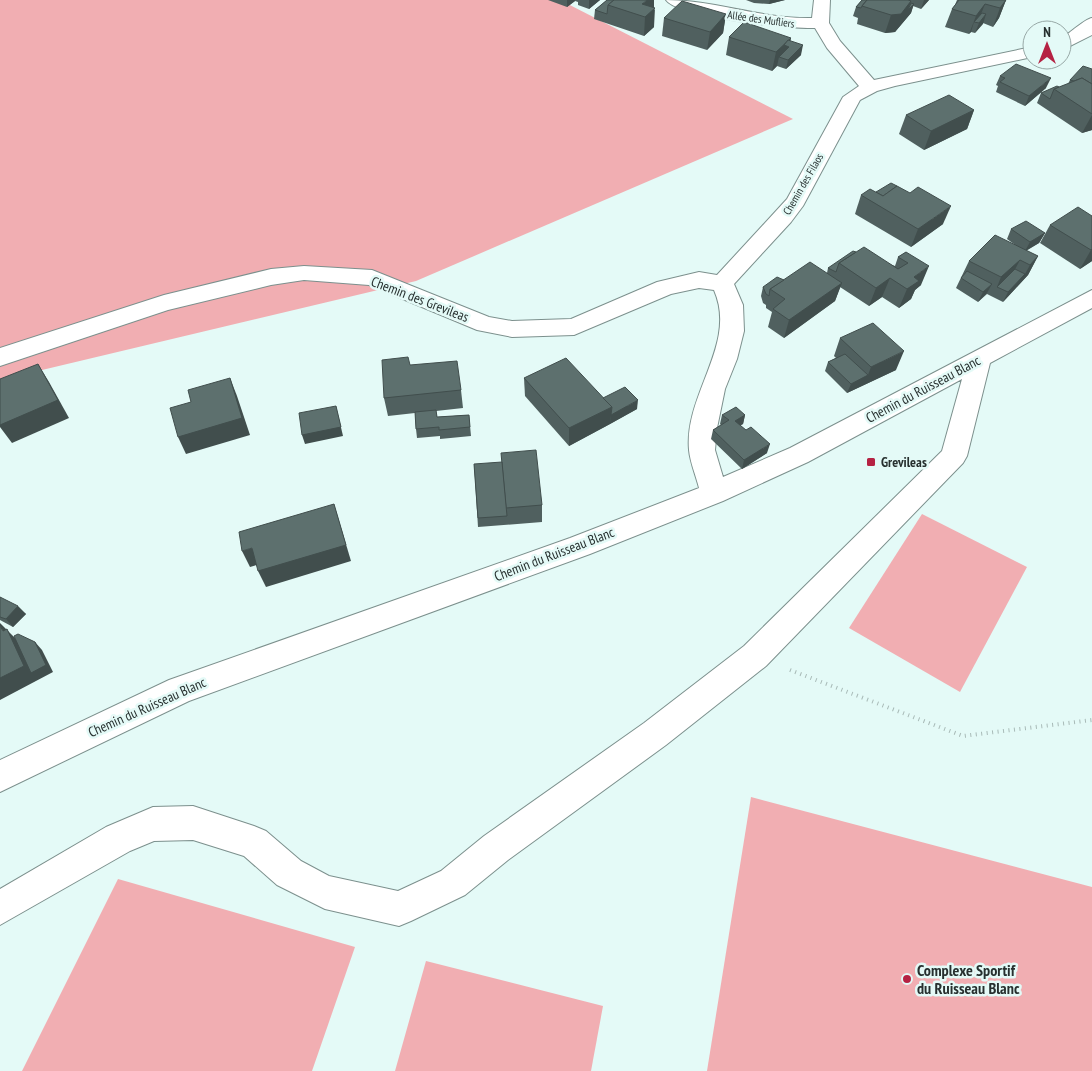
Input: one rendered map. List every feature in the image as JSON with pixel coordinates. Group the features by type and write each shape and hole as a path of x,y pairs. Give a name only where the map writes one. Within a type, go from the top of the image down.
{"street":[{"name":"Allée des Mufliers","path":"674,0 718,13 780,24 820,23"},
{"path":"822,0 820,23 833,44 870,87"},
{"path":"1072,40 1079,36 1092,23"},
{"name":"Chemin des Filaos","path":"722,283 784,217 796,201 852,97 870,87 1022,54"},
{"name":"Chemin des Grevileas","path":"0,357 164,303 271,277 304,274 372,278 485,324 512,329 574,327 597,319 648,294 672,285 699,280 722,283"},
{"path":"714,493 702,450 704,428 713,389 725,359 732,332 732,305 722,283"},
{"name":"Chemin du Ruisseau Blanc","path":"0,776 180,690 580,546 714,493 799,455 1092,298"},
{"path":"0,908 118,839 153,824 193,823 254,843 289,872 325,892 399,909 453,883 496,848 656,734 755,656 954,456 978,359"}],"path":[{"path":"755,656 963,736 1092,720"}],"shaded area":[{"path":"0,0 560,0 793,119 416,281 0,380"},
{"path":"922,514 1027,567 960,692 849,628"},
{"name":"Complexe Sportif du Ruisseau Blanc","path":"751,797 1092,887 1092,1071 707,1071"},
{"path":"118,879 355,947 312,1071 22,1071"},
{"path":"426,961 603,1006 591,1071 395,1071"}],"building":[{"path":"607,0 614,0 608,5 607,14 595,10"},
{"path":"614,0 647,0 642,4 655,8 645,17 608,5"},
{"path":"862,0 867,0 861,8 856,7"},
{"path":"867,0 911,1 901,14 891,15 862,6"},
{"path":"959,0 1006,0 1000,8 985,4 976,16 952,9"},
{"path":"682,1 726,14 710,32 664,18"},
{"path":"982,13 986,14 979,23 974,22"},
{"path":"744,22 791,38 776,52 729,37"},
{"path":"788,40 803,45 788,60 779,57 789,47 784,45"},
{"path":"1016,64 1022,66 1022,70 1031,70 1051,78 1029,96 1000,82 1005,78 1000,76"},
{"path":"1083,66 1092,69 1092,84 1082,78 1074,81 1070,80"},
{"path":"1082,78 1092,84 1092,114 1054,89"},
{"path":"1057,86 1059,87 1054,89 1050,99 1041,93"},
{"path":"949,95 974,110 931,131 906,115"},
{"path":"891,183 897,186 883,196 876,192"},
{"path":"897,186 910,193 918,187 951,206 918,229 861,195 870,189 883,196"},
{"path":"1078,207 1092,216 1091,250 1050,225"},
{"path":"1026,221 1045,233 1030,242 1011,229"},
{"path":"995,235 1038,256 1030,265 1020,260 1001,277 969,261"},
{"path":"864,247 898,269 908,263 898,257 906,252 929,266 914,277 919,281 907,289 890,278 876,288 839,263"},
{"path":"853,251 856,252 839,263 836,272 828,268"},
{"path":"810,262 842,283 789,320 773,309 785,299 770,289"},
{"path":"1015,269 1025,274 1008,292 997,287"},
{"path":"967,271 992,284 983,292 961,278"},
{"path":"777,277 784,280 770,289 769,296 763,287"},
{"path":"873,323 904,351 871,367 840,338"},
{"path":"845,354 868,375 851,384 828,362"},
{"path":"408,357 410,365 457,361 461,390 384,398 382,360"},
{"path":"566,358 612,407 569,428 524,378"},
{"path":"38,364 58,400 0,425 0,379"},
{"path":"230,378 242,418 178,437 170,408 191,402 188,390"},
{"path":"625,387 638,400 611,415 612,407 603,398"},
{"path":"336,406 341,427 302,435 299,413"},
{"path":"736,407 745,415 735,421 746,430 751,427 770,444 744,460 713,430 729,420 722,415"},
{"path":"436,410 437,417 469,415 470,427 439,430 439,427 416,429 415,412"},
{"path":"536,450 542,505 506,508 501,453"},
{"path":"502,462 507,516 478,518 474,464"},
{"path":"334,504 346,545 258,571 252,548 242,551 239,532"},
{"path":"0,597 18,606 6,619 0,617"},
{"path":"0,626 3,631 7,629 24,666 0,678"},
{"path":"18,634 35,642 46,665 31,673 14,636"}],"place":[{"name":"Grevileas","path":"871,462"},
{"name":"Complexe Sportif du Ruisseau Blanc","path":"907,979"}]}
